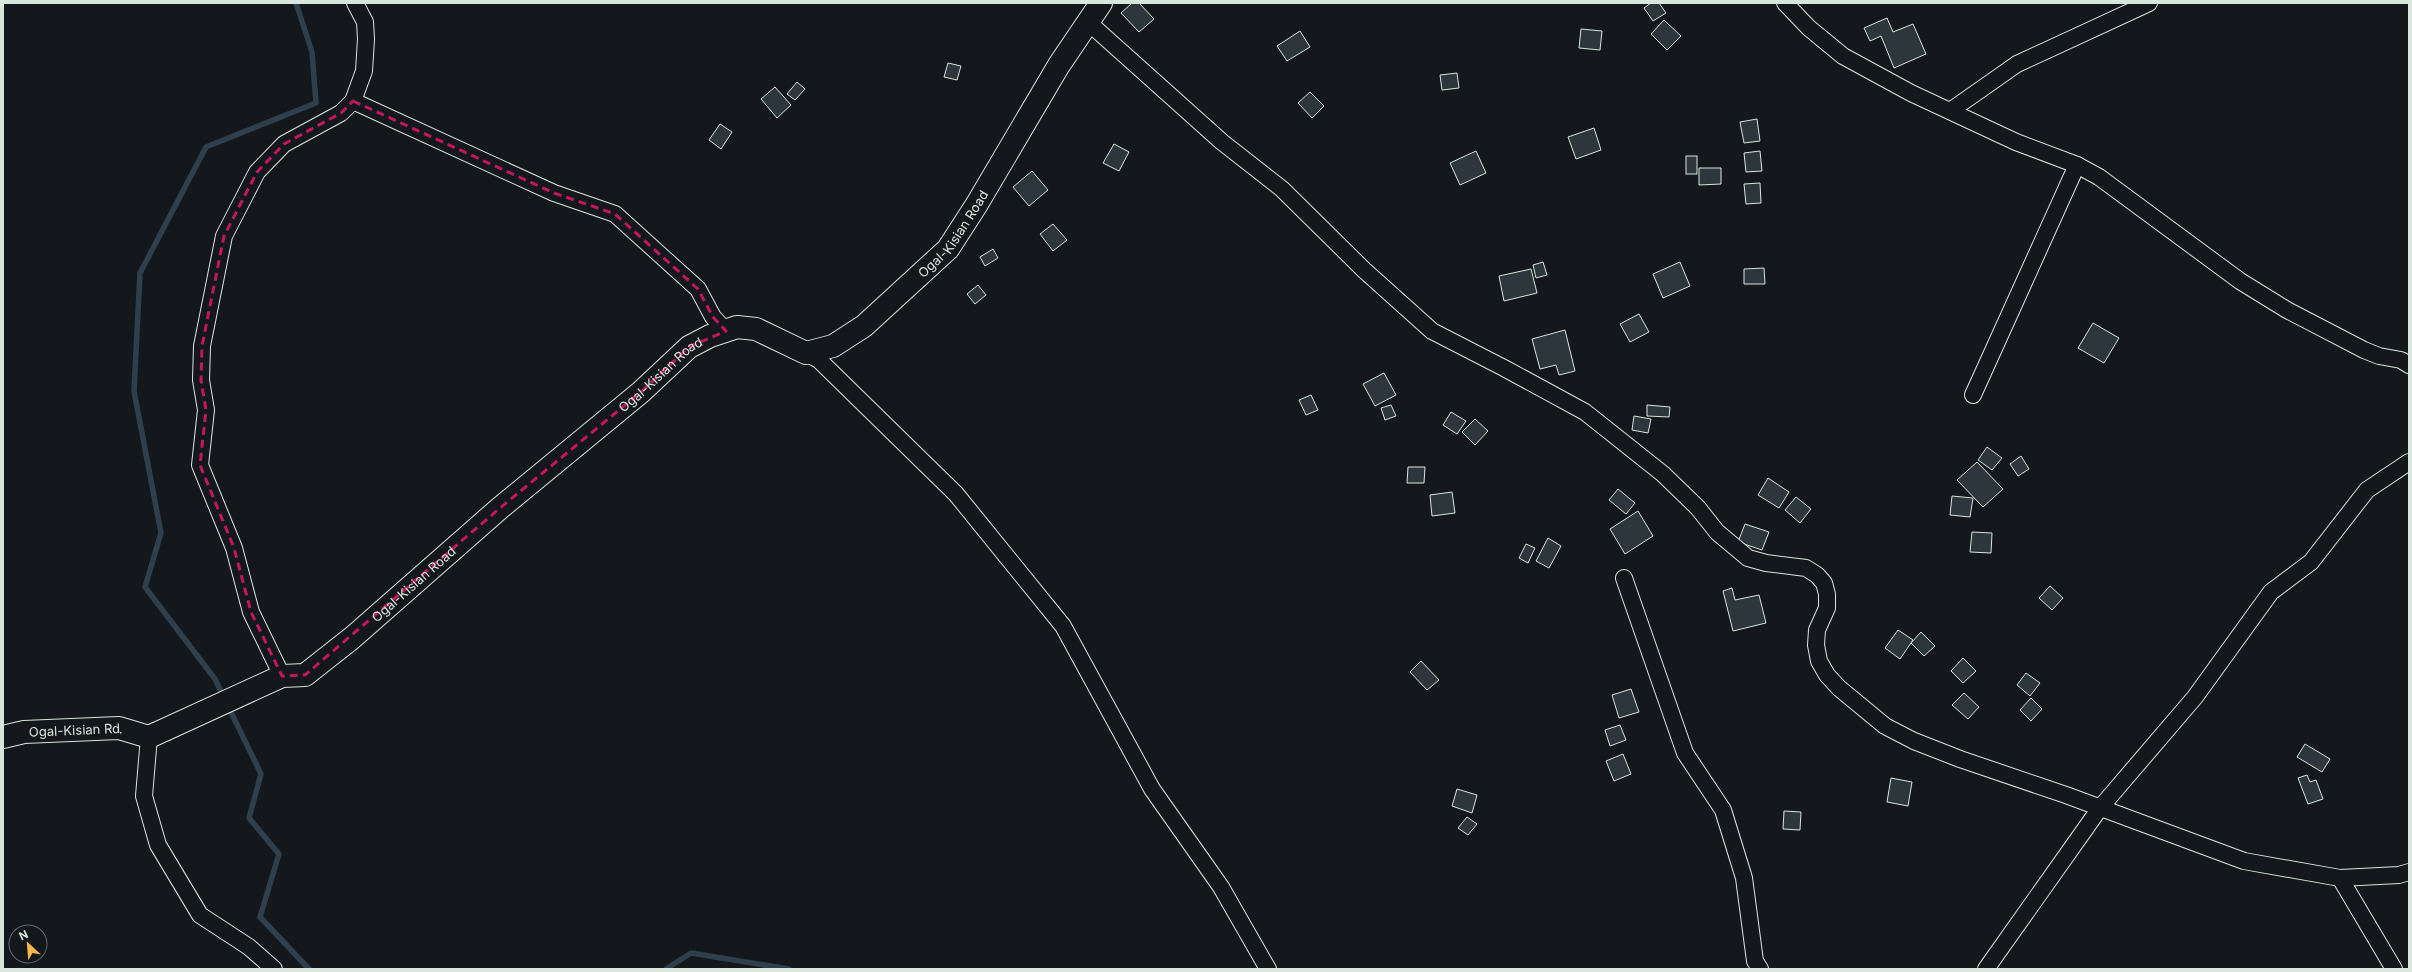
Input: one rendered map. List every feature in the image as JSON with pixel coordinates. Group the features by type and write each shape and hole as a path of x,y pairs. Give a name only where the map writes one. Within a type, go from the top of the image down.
{"main road":[{"name":"Ogal-Kisian Road","path":"149,737 282,676 305,675 352,638 500,508 641,392 689,348 710,336 737,327 756,329 806,353 833,346 864,326 948,249 977,204 1059,65 1101,3"},
{"name":"Ogal-Kisian Rd.","path":"3,737 24,732 119,728 149,737"}],"street":[{"path":"282,676 251,612 234,548 200,465 206,410 201,380 202,346 224,236 257,172 284,144 341,113 354,101 364,71 366,39 365,22 355,3"},
{"path":"1785,3 1809,28 1843,56 1911,93 2016,142 2077,165 2105,181 2240,281 2281,306 2364,350 2379,356 2401,360 2409,364"},
{"path":"1950,111 2017,64 2149,3"},
{"path":"1088,22 1222,142 1282,189 1364,270 1432,331 1585,412 1663,474 1698,508 1717,532 1748,558 1766,563 1806,568 1817,575 1824,583 1827,594 1827,608 1817,630 1816,645 1819,661 1827,675 1838,688 1885,726 1920,744 2244,861 2340,878 2399,875 2409,872"},
{"path":"354,101 554,193 615,214 698,289 713,317 726,331"},
{"path":"1973,396 2077,165"},
{"path":"806,353 819,360 956,494 1063,626 1152,789 1221,887 1268,969"},
{"path":"1986,969 2100,808 2195,697 2271,592 2311,562 2367,490 2409,462"},
{"path":"1624,578 1685,754 1723,810 1744,878 1755,961 1760,969"},
{"path":"149,737 144,796 158,845 200,915 249,947 274,969"},
{"path":"2340,878 2394,969"}],"highlighted area":[{"path":"353,101 554,193 615,214 698,289 713,317 726,331 689,347 641,392 500,508 305,675 282,676 251,612 234,548 200,465 206,410 201,380 202,346 224,236 257,172 284,144 341,113"}],"building":[{"path":"1132,3 1139,3 1154,19 1139,32 1121,13"},
{"path":"1651,3 1659,3 1666,13 1653,21 1644,8"},
{"path":"1887,18 1893,32 1913,24 1926,54 1894,68 1881,36 1870,41 1864,28"},
{"path":"1664,20 1681,36 1667,50 1651,34"},
{"path":"1581,29 1602,31 1600,50 1579,48"},
{"path":"1300,31 1310,47 1287,61 1277,46"},
{"path":"948,63 961,66 957,80 944,77"},
{"path":"1457,73 1459,88 1442,90 1440,75"},
{"path":"797,82 805,89 795,100 787,94"},
{"path":"775,87 791,105 777,118 761,99"},
{"path":"1310,92 1324,106 1312,118 1298,103"},
{"path":"1757,119 1760,141 1744,143 1740,122"},
{"path":"720,124 732,132 721,149 709,140"},
{"path":"1594,128 1601,150 1576,159 1568,137"},
{"path":"1114,144 1129,152 1119,171 1103,163"},
{"path":"1476,151 1486,173 1460,185 1450,163"},
{"path":"1760,151 1762,171 1746,172 1744,153"},
{"path":"1686,156 1697,156 1697,174 1686,174"},
{"path":"1699,168 1721,168 1721,184 1699,185"},
{"path":"1032,171 1048,190 1029,206 1013,187"},
{"path":"1760,183 1761,203 1746,204 1744,184"},
{"path":"1053,224 1067,240 1053,251 1040,234"},
{"path":"993,249 998,258 985,266 980,257"},
{"path":"1543,262 1547,275 1536,278 1533,265"},
{"path":"1680,262 1690,286 1663,298 1653,274"},
{"path":"1764,268 1765,284 1744,284 1744,269"},
{"path":"1531,269 1537,293 1504,301 1499,276"},
{"path":"978,285 986,295 975,304 967,294"},
{"path":"1639,314 1649,332 1630,342 1620,324"},
{"path":"2093,323 2119,338 2104,363 2078,348"},
{"path":"1565,330 1575,371 1559,375 1556,365 1540,369 1532,339"},
{"path":"1384,373 1396,395 1375,406 1363,384"},
{"path":"1311,395 1318,410 1306,415 1299,400"},
{"path":"1391,405 1396,416 1385,420 1381,408"},
{"path":"1647,405 1670,407 1669,417 1647,416"},
{"path":"1451,412 1466,421 1457,434 1443,425"},
{"path":"1634,416 1651,419 1648,433 1632,430"},
{"path":"1475,419 1488,431 1475,445 1462,432"},
{"path":"1987,447 2002,458 1992,470 1978,460"},
{"path":"2021,456 2029,469 2018,476 2010,464"},
{"path":"1977,462 2003,489 1983,507 1957,480"},
{"path":"1408,467 1425,467 1424,483 1407,483"},
{"path":"1768,478 1789,492 1779,508 1758,495"},
{"path":"1618,489 1635,503 1626,514 1609,500"},
{"path":"1452,492 1455,513 1432,516 1430,495"},
{"path":"1952,496 1973,498 1970,517 1950,515"},
{"path":"1796,497 1811,509 1800,523 1785,510"},
{"path":"1638,511 1653,536 1625,554 1610,529"},
{"path":"1745,524 1769,532 1762,550 1738,542"},
{"path":"1972,532 1992,533 1991,553 1970,552"},
{"path":"1548,538 1561,546 1549,568 1536,561"},
{"path":"1526,544 1535,548 1528,563 1519,558"},
{"path":"2050,586 2063,598 2052,610 2039,598"},
{"path":"1732,588 1735,600 1759,595 1766,623 1733,631 1723,591"},
{"path":"1898,630 1913,640 1900,659 1885,648"},
{"path":"1921,632 1935,646 1924,656 1911,643"},
{"path":"1963,658 1976,671 1963,683 1951,671"},
{"path":"1421,661 1439,680 1427,690 1410,672"},
{"path":"2026,673 2040,683 2030,696 2017,685"},
{"path":"1631,689 1639,712 1619,718 1612,695"},
{"path":"1964,693 1979,707 1968,719 1952,705"},
{"path":"2031,698 2042,709 2031,721 2020,710"},
{"path":"1620,725 1626,740 1610,746 1605,730"},
{"path":"2305,744 2330,759 2322,772 2297,757"},
{"path":"1623,754 1631,774 1614,781 1606,761"},
{"path":"2307,775 2310,782 2316,780 2323,799 2308,804 2298,778"},
{"path":"1891,778 1912,782 1908,806 1887,802"},
{"path":"1457,789 1477,795 1472,813 1452,806"},
{"path":"1784,811 1801,812 1800,830 1783,829"},
{"path":"1467,817 1477,824 1468,835 1458,828"}],"waterway":[{"path":"224,698 215,679 145,587 161,533 134,391 140,273 206,147 316,103 312,52 296,3"},
{"path":"228,706 261,774 249,818 279,854 260,917 309,969"},
{"path":"666,969 691,953 789,969"}]}
